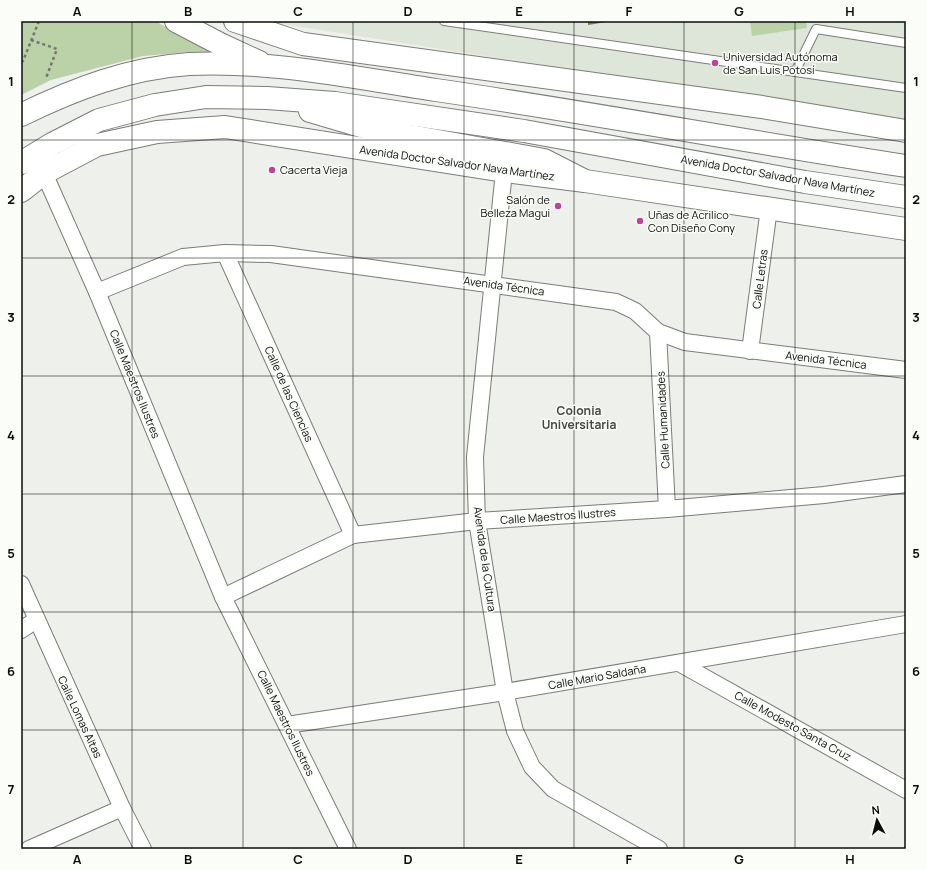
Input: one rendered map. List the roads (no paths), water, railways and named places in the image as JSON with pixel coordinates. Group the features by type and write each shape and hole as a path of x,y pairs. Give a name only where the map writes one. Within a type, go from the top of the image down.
{"main road":[{"path":"176,21 267,66"},
{"path":"234,21 303,44 762,107 906,130"},
{"path":"24,113 47,101 85,85 138,72 188,64 267,66 528,104 906,166"},
{"name":"Avenida Doctor Salvador Nava Martínez","path":"21,163 52,144 99,120 155,104 206,97 267,98 335,103 524,131 805,182 906,197"},
{"path":"267,98 371,129 544,160 585,181"},
{"name":"Avenida Doctor Salvador Nava Martínez","path":"21,191 44,173 97,145 157,132 225,127 504,171 585,181 906,229"}],"street":[{"name":"Avenida de la Cultura","path":"504,171 475,457 477,521 505,692 516,731 532,767 553,790 659,849"},
{"name":"Calle Maestros Ilustres","path":"44,173 97,292 223,597 348,849"},
{"name":"Calle Letras","path":"750,351 769,208"},
{"name":"Avenida Técnica","path":"97,292 183,258 225,253 271,254 616,302 635,311 658,332 685,342 906,370"},
{"name":"Calle de las Ciencias","path":"225,253 353,535"},
{"name":"Calle Humanidades","path":"658,332 667,509"},
{"name":"Calle Maestros Ilustres","path":"223,597 353,535 477,521 667,509 824,495 906,484"},
{"name":"Calle Lomas Altas","path":"21,584 122,808 143,849"},
{"path":"21,630 36,620"},
{"name":"Calle Mario Saldaña","path":"287,725 505,692 906,624"},
{"name":"Calle Modesto Santa Cruz","path":"679,662 906,790"},
{"path":"30,849 122,808"}],"lane":[{"path":"444,21 906,88"},
{"path":"795,72 816,30 906,42"}],"place":[{"name":"Universidad Autónoma de San Luis Potosí","path":"715,63"},
{"name":"Cacerta Vieja","path":"272,170"},
{"name":"Salón de Belleza Magui","path":"558,206"},
{"name":"Uñas de Acrilico Con Diseño Cony","path":"640,221"}],"district":[{"name":"Colonia Universitaria","path":"579,418"}]}
